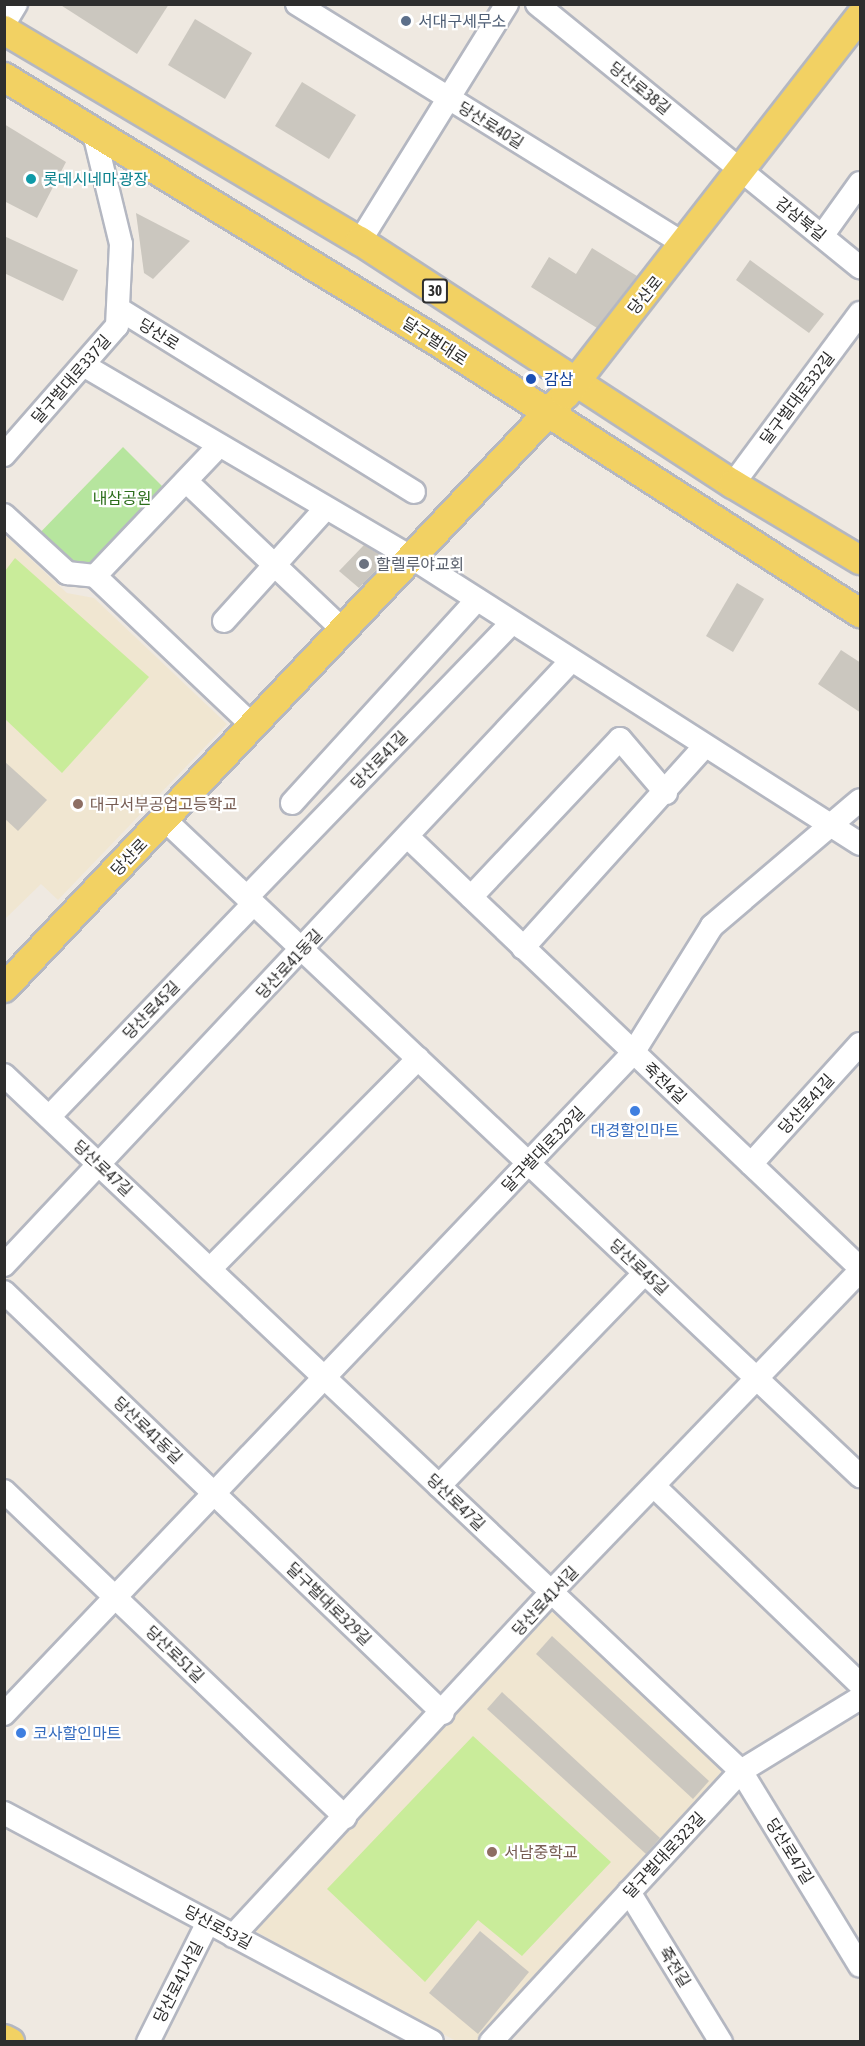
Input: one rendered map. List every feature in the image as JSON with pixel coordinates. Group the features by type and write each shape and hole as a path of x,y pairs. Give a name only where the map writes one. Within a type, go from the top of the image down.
{"main road":[{"name":"당산로","path":"4,988 345,632 547,415 685,246 861,17"},
{"name":"30","path":"4,30 360,241 575,383 734,484 861,560"},
{"name":"달구벌대로","path":"4,77 438,342 547,415 861,614"},
{"path":"438,342 458,336 490,350 503,335"},
{"path":"4,2038 10,2042"}],"street":[{"path":"4,24 16,4"},
{"name":"당산로40길","path":"297,4 685,246"},
{"path":"360,241 507,4"},
{"name":"당산로38길","path":"537,4 742,171"},
{"name":"달구벌대로337길","path":"8,445 85,366 117,326 121,244 94,133"},
{"name":"감삼북길","path":"742,171 861,267"},
{"path":"822,236 861,183"},
{"name":"당산로","path":"119,309 414,492"},
{"name":"달구벌대로332길","path":"734,484 861,313"},
{"path":"85,366 414,559 705,747 861,844"},
{"path":"95,576 219,446"},
{"path":"186,480 345,632"},
{"path":"224,621 326,508"},
{"path":"4,515 68,573 95,576 254,727"},
{"name":"당산로41길","path":"292,803 477,600"},
{"name":"당산로41길","path":"250,901 512,623"},
{"name":"당산로41동길","path":"4,1265 409,838 572,661"},
{"path":"471,897 620,739 666,793"},
{"path":"523,948 666,793 705,747"},
{"name":"달구벌대로329길","path":"4,1714 633,1053 711,926 861,800"},
{"name":"당산로45길","path":"165,820 861,1476"},
{"name":"죽전4길","path":"409,838 861,1269"},
{"name":"당산로45길","path":"49,1117 250,901"},
{"name":"당산로41길","path":"751,1164 861,1044"},
{"path":"210,1269 418,1059"},
{"name":"당산로47길","path":"4,1075 741,1771 861,1966"},
{"name":"당산로41서길","path":"233,1936 443,1713 551,1592 656,1488 861,1269"},
{"path":"439,1486 645,1273"},
{"name":"당산로41동길","path":"4,1292 214,1494"},
{"path":"656,1488 861,1684"},
{"name":"당산로51길","path":"4,1491 345,1817"},
{"name":"달구벌대로329길","path":"214,1494 443,1713"},
{"name":"달구벌대로323길","path":"491,2042 741,1771 861,1698"},
{"name":"당산로53길","path":"4,1813 432,2042"},
{"name":"죽전길","path":"629,1893 721,2042"},
{"name":"당산로41서길","path":"148,2042 208,1922"}],"shaded area":[{"name":"대구서부공업고등학교","path":"4,534 67,593 94,598 227,724 58,900 41,884 5,919"},
{"name":"서남중학교","path":"552,1612 731,1774 479,2041 456,2041 253,1930"}],"green space":[{"name":"내삼공원","path":"123,447 172,496 95,576 32,541"},
{"path":"15,558 149,677 62,773 5,719 5,571"},
{"path":"473,1736 611,1862 522,1956 478,1920 425,1982 327,1889"}],"building":[{"path":"59,4 169,4 137,54"},
{"path":"195,19 252,53 225,99 168,65"},
{"path":"302,82 356,115 329,159 275,126"},
{"name":"롯데시네마 광장","path":"4,124 66,162 37,218 4,201"},
{"path":"136,213 190,241 153,279 144,273"},
{"path":"4,236 78,270 63,301 4,273"},
{"path":"592,248 637,276 597,328 531,287 549,257 576,274"},
{"path":"750,260 824,314 809,333 736,280"},
{"name":"할렐루야교회","path":"364,545 387,559 359,588 339,571"},
{"path":"737,583 764,599 733,652 706,636"},
{"path":"841,650 861,663 861,713 818,684"},
{"path":"4,761 47,800 18,831 4,818"},
{"path":"552,1636 709,1781 693,1799 536,1654"},
{"path":"502,1692 660,1838 646,1854 487,1709"},
{"path":"480,1931 529,1972 478,2034 429,1993"}],"place":[{"name":"서대구세무소","path":"406,21"},
{"name":"롯데시네마 광장","path":"31,179"},
{"name":"감삼","path":"531,379"},
{"name":"할렐루야교회","path":"364,564"},
{"name":"대구서부공업고등학교","path":"78,804"},
{"name":"대경할인마트","path":"635,1111"},
{"name":"코사할인마트","path":"21,1733"},
{"name":"서남중학교","path":"492,1852"}]}
